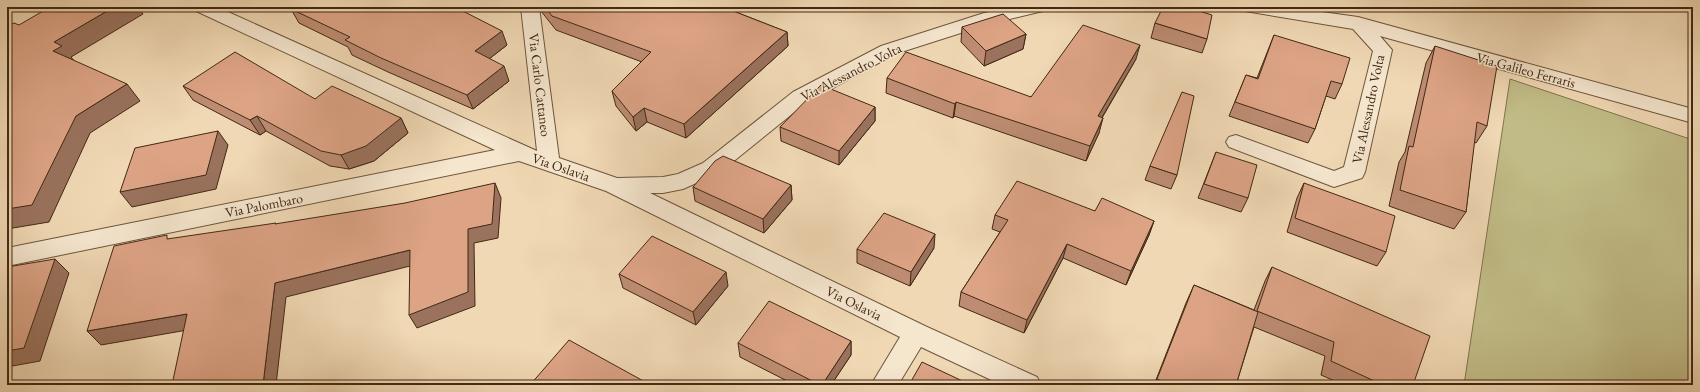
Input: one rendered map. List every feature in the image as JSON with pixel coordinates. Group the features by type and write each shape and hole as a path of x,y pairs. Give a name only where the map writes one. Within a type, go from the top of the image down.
{"street":[{"name":"Via Oslavia","path":"202,7 520,153 614,185 916,333 1028,385"},
{"name":"Via Carlo Cattaneo","path":"530,7 550,163"},
{"name":"Via Alessandro Volta","path":"614,185 663,185 683,181 710,168 800,97 888,50 984,18 1037,7"},
{"path":"1251,7 1359,24"},
{"name":"Via Alessandro Volta","path":"1236,142 1334,179 1354,172 1383,50 1359,24 1347,7"},
{"name":"Via Galileo Ferraris","path":"1359,24 1693,116"},
{"path":"1651,104 1693,126"},
{"name":"Via Palombaro","path":"7,257 520,153"},
{"path":"884,385 916,333"}],"shaded area":[{"path":"1510,79 1693,140 1693,385 1464,385"}],"building":[{"path":"50,7 114,7 54,42 62,46 53,51 127,84 76,116 32,205 7,209 7,26 14,23 19,25"},
{"path":"294,7 442,7 452,12 452,7 455,7 502,31 475,51 504,66 467,95 381,58 345,40 350,37 291,9"},
{"path":"545,7 723,7 787,32 684,124 644,108 633,117 612,91 651,52 552,16"},
{"path":"1163,7 1186,7 1212,15 1207,39 1155,23"},
{"path":"1003,14 1026,34 986,51 962,27"},
{"path":"1083,25 1140,45 1098,116 1103,118 1090,146 956,102 955,104 887,78 906,52 1031,97"},
{"path":"1274,35 1350,58 1342,84 1331,81 1315,129 1235,102 1246,75 1258,79"},
{"path":"1435,46 1497,66 1487,126 1477,122 1466,212 1400,190 1409,146 1413,147"},
{"path":"235,52 315,99 332,86 401,118 366,146 341,155 321,151 257,116 250,120 183,86"},
{"path":"821,85 875,107 839,151 780,127"},
{"path":"1182,92 1194,96 1177,175 1150,166"},
{"path":"218,131 206,175 120,192 135,148"},
{"path":"1216,152 1257,165 1248,198 1204,184"},
{"path":"723,156 791,185 763,219 693,187 715,161"},
{"path":"1017,181 1095,211 1102,198 1154,221 1131,271 1067,244 1027,320 961,292 1008,220 995,215"},
{"path":"495,183 492,224 468,229 468,292 409,315 410,250 275,283 263,385 172,385 187,314 87,331 114,246 167,235 167,239 276,223 275,224 405,203"},
{"path":"1304,183 1395,216 1386,252 1295,218"},
{"path":"884,213 935,234 911,272 857,249"},
{"path":"652,236 726,272 693,312 619,274"},
{"path":"55,259 24,348 7,351 7,267"},
{"path":"1272,267 1430,336 1413,385 1383,385 1331,361 1334,342 1257,311"},
{"path":"1194,285 1258,312 1236,385 1170,385 1157,379"},
{"path":"769,301 851,341 822,385 738,343"},
{"path":"569,340 647,383 646,385 530,385"},
{"path":"922,362 971,385 909,385"}]}
